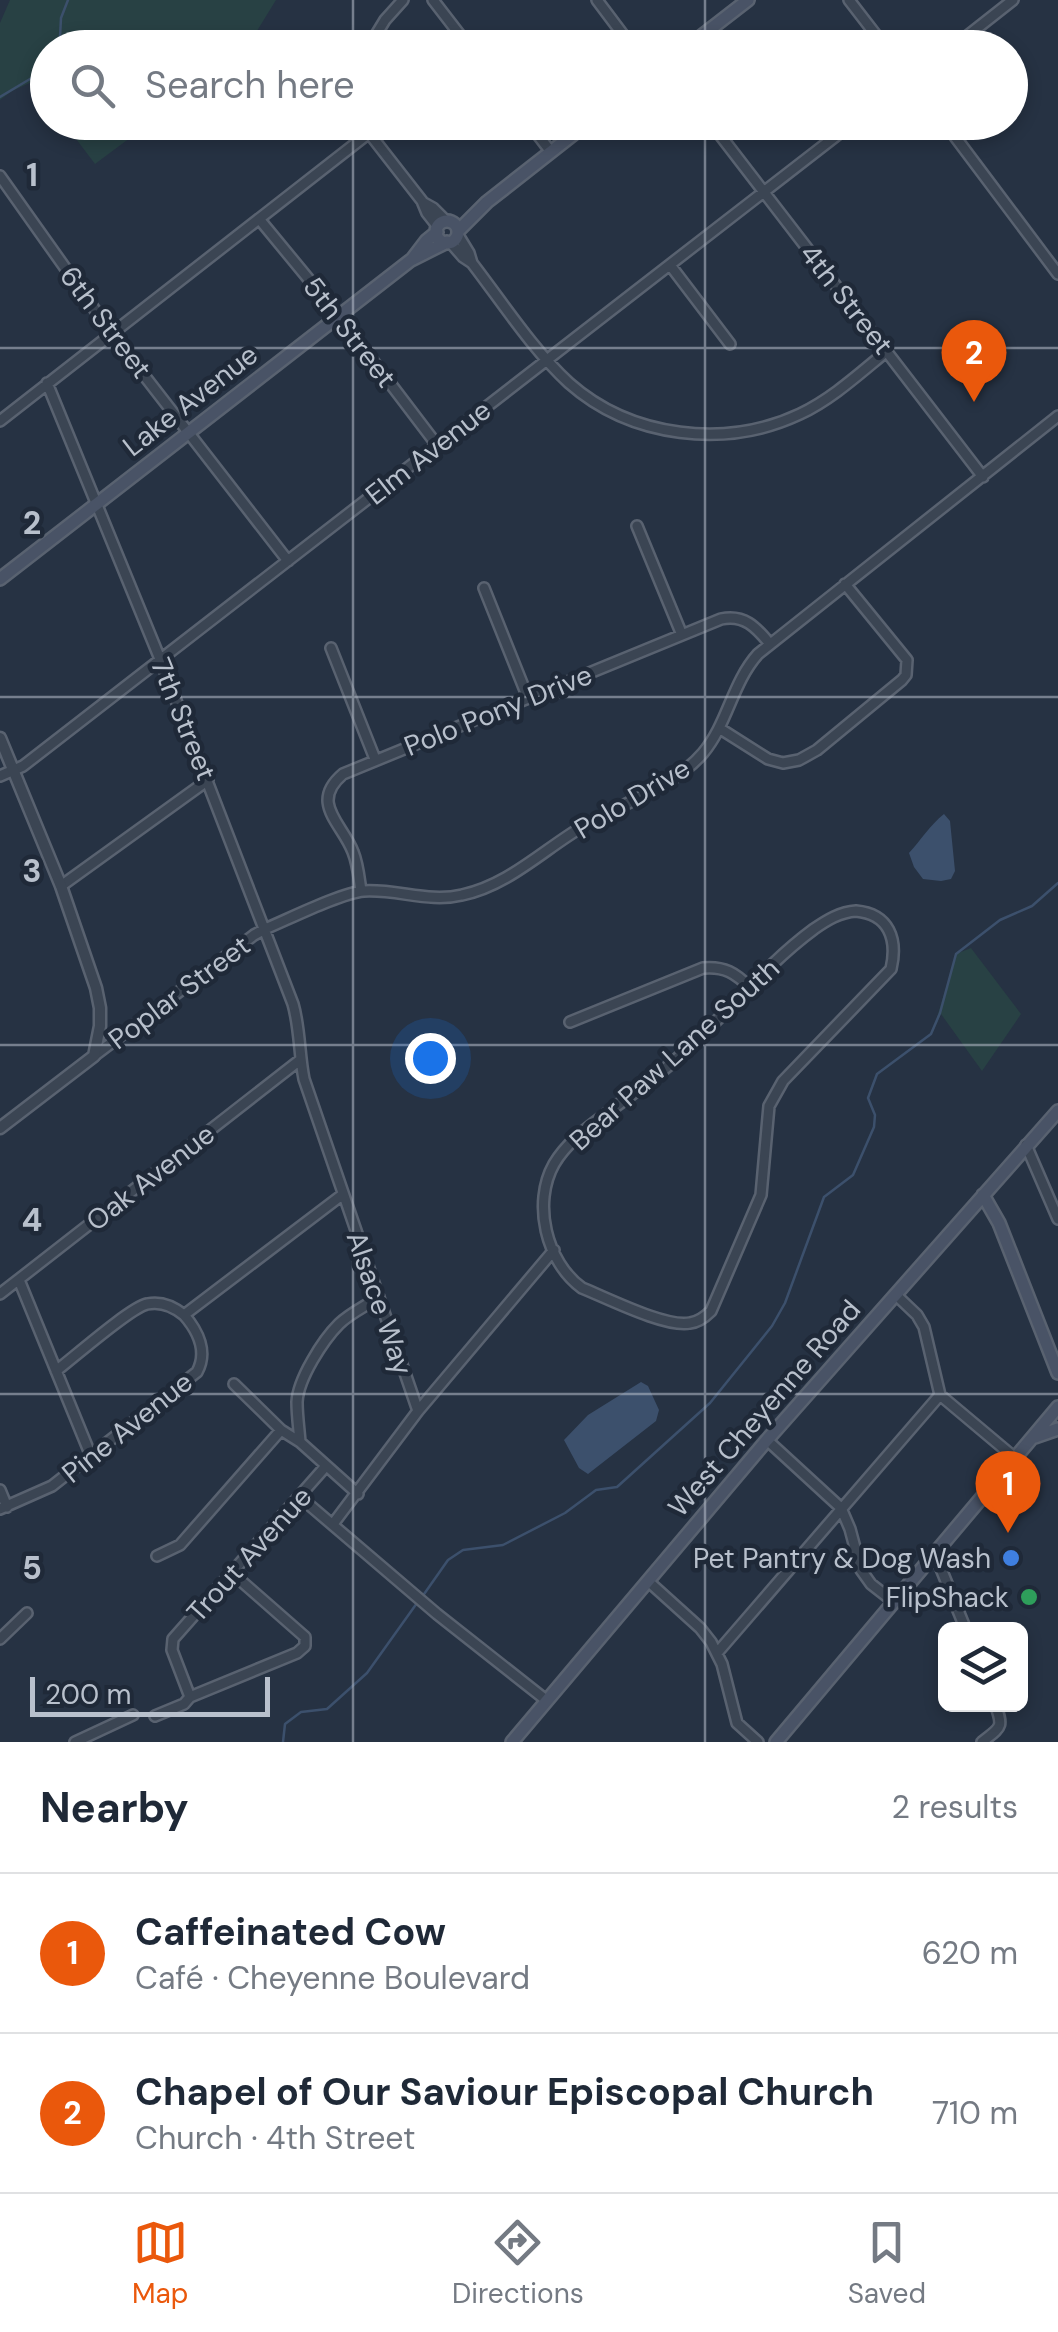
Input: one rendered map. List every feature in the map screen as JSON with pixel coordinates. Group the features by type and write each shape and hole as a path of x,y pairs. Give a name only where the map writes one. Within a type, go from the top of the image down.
{"main road":[{"path":"709,30 748,0"},
{"name":"Lake Avenue","path":"0,579 411,260 426,241 448,231 566,140"},
{"name":"West Cheyenne Road","path":"512,1742 767,1440 1058,1111"},
{"path":"983,1195 999,1223 1058,1372"},
{"path":"776,1742 1058,1407"},
{"path":"1031,1439 1058,1429"}],"street":[{"path":"433,0 456,30"},
{"path":"597,0 620,30"},
{"path":"849,0 872,30"},
{"path":"975,30 1013,0"},
{"path":"379,30 399,1"},
{"path":"0,420 260,220 354,140"},
{"path":"377,140 422,201 433,208 463,257 472,263 547,359 583,394 634,421 673,432 714,434 770,426 803,413 888,351"},
{"path":"542,140 551,152"},
{"name":"4th Street","path":"724,140 983,477"},
{"name":"Elm Avenue","path":"0,776 23,766 831,140"},
{"path":"958,140 1055,270"},
{"name":"6th Street","path":"0,176 112,334 288,561"},
{"name":"5th Street","path":"260,220 437,445"},
{"path":"1055,270 1058,253"},
{"path":"670,264 730,344"},
{"name":"7th Street","path":"47,384 265,929 297,1017 300,1060"},
{"name":"Polo Drive","path":"265,929 361,892 437,899 484,889 584,826 675,778 703,753 752,660 1058,416"},
{"path":"638,526 682,635"},
{"path":"719,728 768,760 799,760 817,750 902,680 908,667 906,660 846,584"},
{"path":"484,588 528,698"},
{"name":"Polo Pony Drive","path":"361,892 356,858 332,818 328,796 343,774 730,618 753,625 770,644"},
{"path":"332,648 375,759"},
{"path":"0,738 61,886 100,1008 94,1056 0,1128"},
{"path":"61,886 208,780"},
{"name":"Bear Paw Lane South","path":"845,912 874,914 892,937 891,969 783,1081 772,1098 761,1195 711,1311 690,1323 666,1322 582,1288 566,1275 546,1227 543,1203 549,1175 559,1157 586,1130 683,1053 750,988 799,942 845,912"},
{"name":"Poplar Street","path":"94,1056 265,929"},
{"path":"570,1022 703,968 725,969 740,976 750,988"},
{"name":"Alsace Way","path":"300,1060 342,1196 418,1411 334,1524"},
{"name":"Oak Avenue","path":"0,1294 300,1060"},
{"path":"1026,1145 1058,1219"},
{"path":"56,1371 139,1306 157,1302 184,1315 342,1196"},
{"path":"418,1411 554,1250"},
{"path":"19,1280 91,1456"},
{"path":"896,1295 924,1327 940,1395 1015,1458"},
{"path":"300,1442 297,1402 306,1374 338,1325 379,1297"},
{"name":"Pine Avenue","path":"3,1508 52,1486 197,1372 202,1364 201,1345 184,1315"},
{"path":"234,1384 281,1430 358,1494"},
{"path":"717,1653 940,1395"},
{"path":"157,1556 180,1545 281,1430"},
{"path":"767,1440 840,1508 865,1577 894,1602"},
{"name":"Trout Avenue","path":"190,1697 172,1650 172,1639 326,1466"},
{"path":"0,1490 3,1508"},
{"path":"300,1497 437,1614 546,1700"},
{"path":"935,1554 963,1622"},
{"path":"155,1716 184,1704 190,1697 297,1653 306,1642 232,1573"},
{"path":"648,1581 705,1633 717,1653 737,1722 758,1742"},
{"path":"0,1639 27,1614"},
{"path":"982,1742 1000,1728 998,1712"},
{"path":"75,1742 134,1715"},
{"path":"104,1730 106,1742"}],"green space":[{"path":"10,0 276,0 257,30 30,30 30,83 0,100 0,23"},
{"path":"77,140 127,140 95,164"},
{"path":"971,948 1021,1014 982,1071 941,1014 932,1034 956,954"}],"water":[{"path":"944,814 950,821 955,871 951,879 923,879 909,853"},
{"path":"641,1382 648,1386 659,1410 656,1421 588,1474 579,1468 564,1440 588,1415"}],"waterway":[{"path":"60,30 68,0"},
{"path":"0,97 30,79"},
{"path":"422,1597 448,1560 463,1550 503,1545 565,1513 596,1490 617,1487 710,1403 772,1326 785,1303 824,1197 853,1175 874,1127 875,1115 868,1098 877,1074 931,1034 956,954 1000,920 1032,906 1058,883"},
{"path":"283,1742 285,1724 301,1712 327,1709 367,1673 417,1603"}],"place":[{"name":"Chapel of Our Saviour Episcopal Church","path":"974,402"},
{"name":"Caffeinated Cow","path":"1008,1533"},
{"name":"Pet Pantry & Dog Wash","path":"1011,1558"},
{"name":"FlipShack","path":"1029,1597"}]}
